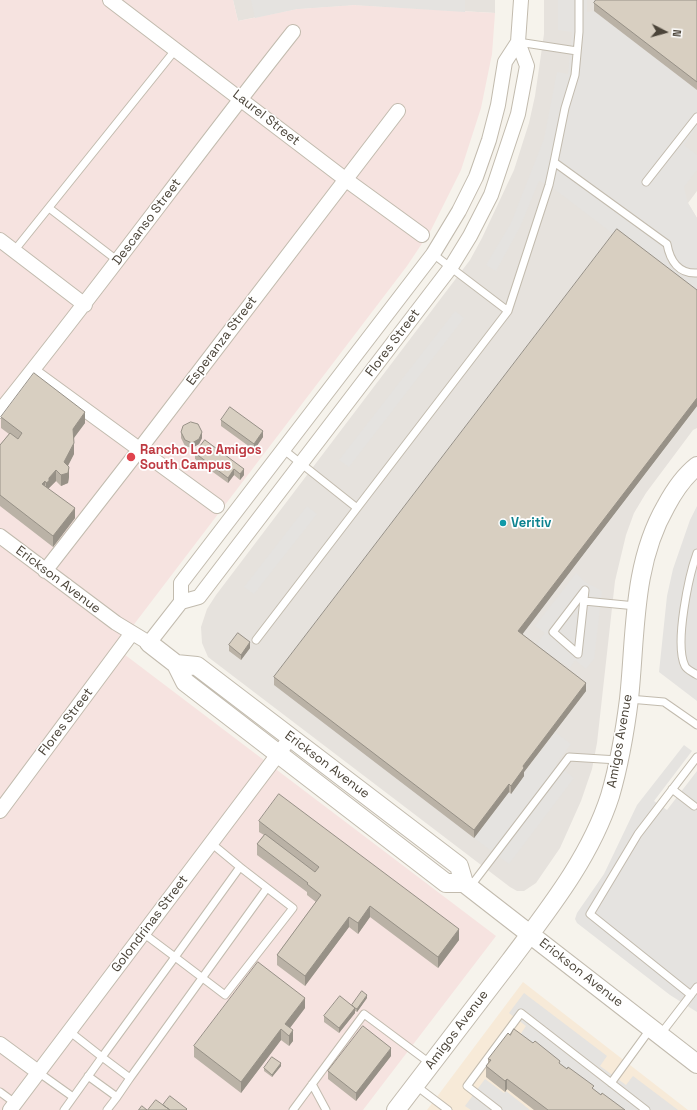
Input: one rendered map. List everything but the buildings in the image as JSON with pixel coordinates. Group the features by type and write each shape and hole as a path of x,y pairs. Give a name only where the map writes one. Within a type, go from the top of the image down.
{"street":[{"name":"Laurel Street","path":"110,0 345,179 422,235"},
{"name":"Flores Street","path":"518,42 505,62 496,112 489,140 476,177 459,212 433,254 182,583 181,602 198,597 451,267 470,236 490,195 516,121 527,66 518,42 520,0"},
{"name":"Descanso Street","path":"0,411 85,305 240,98 293,32"},
{"name":"Esperanza Street","path":"45,571 398,111"},
{"path":"0,240 85,305"},
{"path":"32,371 217,506"},
{"name":"Amigos Avenue","path":"396,1110 530,934 579,863 597,829 610,796 619,760 628,699 636,606 646,550 658,519 676,488 697,466"},
{"name":"Erickson Avenue","path":"0,536 45,571 132,633 149,643 176,664 185,682 446,883 467,885"},
{"path":"149,643 181,602"},
{"name":"Flores Street","path":"0,811 132,633"},
{"name":"Erickson Avenue","path":"176,664 197,666 291,737 459,866 467,885 697,1064"},
{"name":"Golondrinas Street","path":"12,1107 291,737"},
{"path":"0,1044 38,1072"}],"lane":[{"path":"256,640 508,311 549,185 565,108 575,75 579,0"},
{"path":"518,42 577,51"},
{"path":"14,251 176,49"},
{"path":"646,182 697,117"},
{"path":"554,162 667,244 670,258 677,267 689,273 697,273"},
{"path":"49,208 118,262"},
{"path":"433,254 508,311"},
{"path":"284,450 357,508"},
{"path":"697,553 686,589 682,638 682,657 685,667 697,675"},
{"path":"585,590 584,601 578,654 553,632 585,590"},
{"path":"584,601 636,606"},
{"path":"628,699 664,702 697,725"},
{"path":"467,885 569,757 619,760"},
{"path":"691,994 590,914 638,834 697,757"},
{"path":"672,789 694,806"},
{"path":"143,933 226,995 293,908 211,844"},
{"path":"64,1110 240,867"},
{"path":"108,1110 267,888"},
{"path":"611,1083 697,987"},
{"path":"498,1110 466,1086 521,1012 646,1110"},
{"path":"293,1110 364,1014 431,1064"},
{"path":"69,1031 130,1078"},
{"path":"38,1072 73,1097"},
{"path":"88,1076 117,1097"},
{"path":"312,1084 326,1110"},
{"path":"415,1085 448,1110"},
{"path":"0,1092 12,1107"}],"shaded area":[{"name":"Rancho Los Amigos South Campus","path":"0,0 233,0 238,21 297,9 354,5 495,13 492,54 481,108 461,170 431,230 407,266 116,648 496,936 363,1110 0,1110"},
{"path":"233,0 495,0 495,13 354,5 297,9 238,21"},
{"path":"251,0 465,0 465,12 354,5 297,9 255,18"},
{"path":"544,0 697,0 697,191 688,203 697,218 697,428 693,430 646,493 634,513 626,535 615,581 597,743 592,769 581,801 560,848 536,883 524,891 517,891 208,657 202,643 201,627 207,609 216,595 470,260 514,170 529,123 535,96 544,34"},
{"path":"558,0 587,0 587,12 594,11 697,90 697,127 684,145 697,155 697,170 684,187 688,203 697,218 697,298 549,185 539,181 520,227 496,271 486,265 511,223 544,139 557,72 568,74 572,32 558,30"},
{"path":"455,311 464,318 349,467 339,460"},
{"path":"307,506 317,514 254,594 244,587"},
{"path":"697,506 697,701 659,672 667,596 673,569 690,520"},
{"path":"576,573 585,582 602,591 594,659 586,669 575,660 570,668 536,645 545,633 535,626"},
{"path":"555,732 571,744 556,764 574,778 509,864 474,838 509,792 511,794 523,775"},
{"path":"684,745 692,751 654,801 667,810 697,771 697,1012 670,995 577,923 575,919 577,913 604,874 637,805"},
{"path":"523,982 688,1110 427,1110"},
{"path":"524,993 607,1056 600,1066 626,1085 633,1076 678,1110 620,1110 520,1035 526,1026 509,1013"},
{"path":"485,1079 504,1093 506,1091 530,1110 471,1110 465,1106"}],"place":[{"name":"Rancho Los Amigos South Campus","path":"131,457"},
{"name":"Veritiv","path":"503,523"}]}
